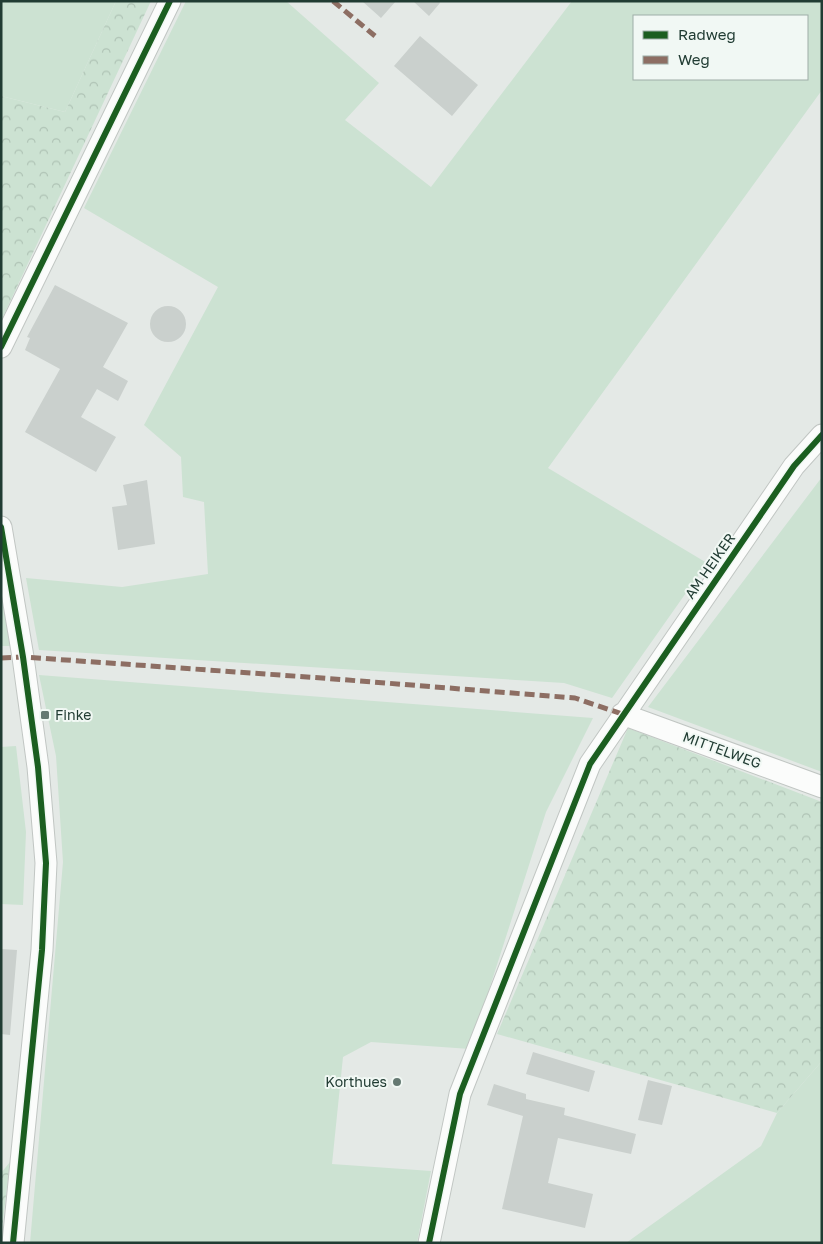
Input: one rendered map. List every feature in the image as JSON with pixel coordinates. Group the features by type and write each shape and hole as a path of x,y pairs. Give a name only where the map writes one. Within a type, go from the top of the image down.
{"street":[{"path":"1,348 170,1"},
{"name":"AM HEIKER","path":"429,1243 460,1094 590,764 622,714 794,466 822,435"},
{"path":"1,527 24,657 38,766 46,863 42,950 13,1243"},
{"name":"MITTELWEG","path":"622,714 822,787"}],"green space":[{"path":"1,1 116,1 65,112 1,96"},
{"path":"116,1 151,1 1,321 1,96 65,112"},
{"path":"186,1 286,1 379,83 345,120 431,187 572,1 822,1 822,90 548,468 707,563 612,698 564,683 39,650 26,578 122,587 208,574 204,502 183,497 181,457 144,425 218,287 84,208"},
{"path":"822,477 822,772 648,707"},
{"path":"1,583 10,646 1,646"},
{"path":"39,675 593,718 546,812 470,1049 371,1042 343,1057 332,1164 431,1171 417,1243 30,1243 63,862 56,756"},
{"path":"628,728 822,802 822,1061 777,1113 497,1034"},
{"path":"16,746 26,832 23,905 1,904 1,747"},
{"path":"822,1061 822,1243 626,1243 761,1146 777,1113"},
{"path":"10,1162 1,1237 1,1173"}],"building":[{"path":"362,1 396,1 381,18"},
{"path":"413,1 439,1 440,3 429,16"},
{"path":"420,36 478,85 452,116 394,66"},
{"path":"55,285 128,323 103,367 128,381 118,401 97,389 81,417 116,437 96,472 25,432 60,369 25,350 30,338 27,337"},
{"path":"168,306 175,307 181,311 185,317 185,331 181,337 175,341 168,342 161,341 155,337 151,331 150,324 151,317 155,311 161,307"},
{"path":"147,480 155,544 118,550 112,507 127,505 123,485"},
{"path":"1,949 17,950 10,1035 1,1034"},
{"path":"533,1052 595,1071 589,1092 526,1074"},
{"path":"648,1080 672,1086 662,1125 638,1120"},
{"path":"494,1084 526,1094 526,1099 565,1108 564,1115 636,1134 631,1154 558,1138 548,1183 593,1194 585,1228 502,1209 523,1116 487,1105"}],"marked path":[{"path":"333,1 375,36"},
{"path":"1,658 23,657 575,698 622,714"}],"cycle path":[{"path":"1,347 170,1"},
{"path":"429,1243 460,1094 590,764 794,466 822,435"},
{"path":"1,527 23,657 38,767 46,863 42,950 13,1243"}],"place":[{"name":"Finke","path":"45,715"},
{"name":"Korthues","path":"397,1082"}]}
